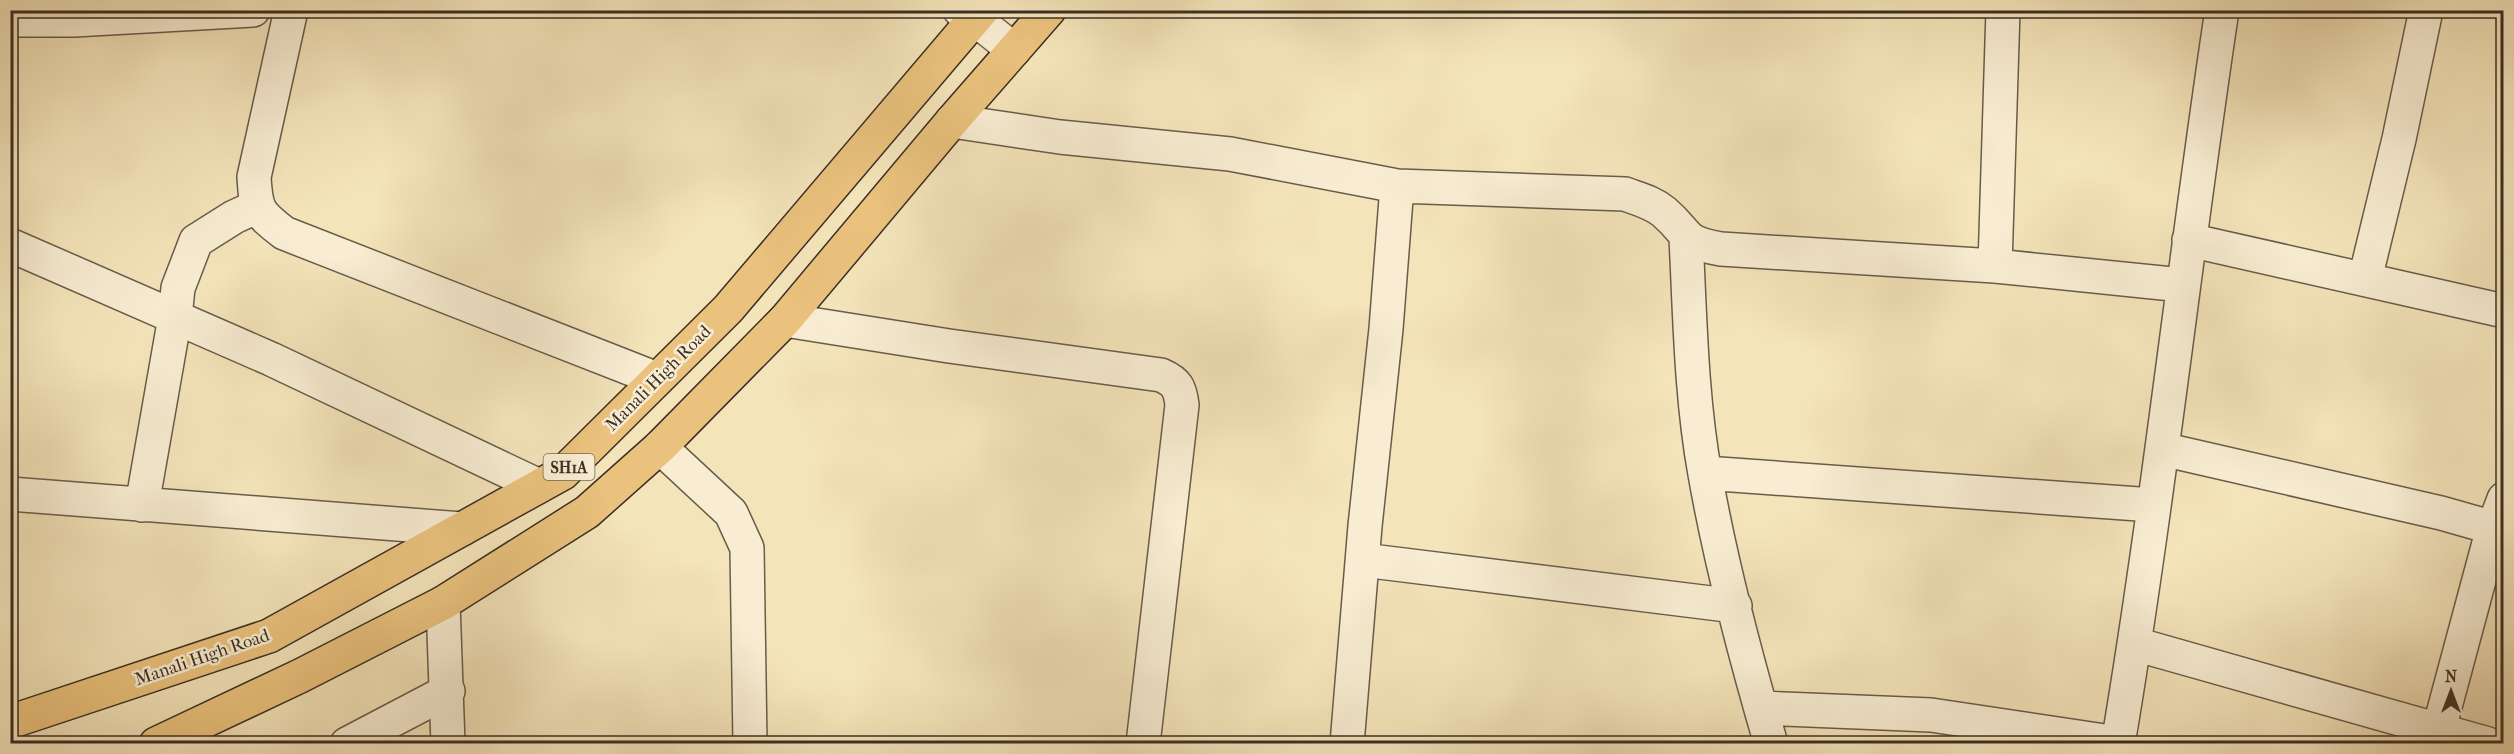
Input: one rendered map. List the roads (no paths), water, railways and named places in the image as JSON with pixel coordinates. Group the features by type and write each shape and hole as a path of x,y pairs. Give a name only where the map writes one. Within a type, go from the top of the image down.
{"main road":[{"name":"SH1A","path":"156,744 300,676 443,603 587,512 660,447 785,320 1048,10"},
{"name":"Manali High Road","path":"10,722 269,636 563,472 728,309 972,13"}],"street":[{"path":"10,20 74,20 253,10"},
{"path":"291,10 254,177 258,206 263,216 284,232 657,379"},
{"path":"1995,266 2003,10"},
{"path":"1761,708 1931,715 2118,743 2135,644 2153,505 2163,449 2182,285 2222,10"},
{"path":"2365,279 2399,139 2426,10"},
{"path":"972,13 1014,50"},
{"path":"952,121 1060,137 1230,154 1397,186 1625,194 1650,203 1664,212 1686,238 1700,246 1721,249 1995,266 2182,285"},
{"path":"1347,744 1397,186"},
{"path":"142,504 175,317 178,288 196,241 234,217 258,206"},
{"path":"1686,238 1692,355 1705,473 1735,606 1771,744"},
{"path":"2189,240 2504,311"},
{"path":"10,245 271,359 539,486"},
{"path":"785,320 949,346 1161,375 1174,381 1180,390 1182,405 1143,744"},
{"path":"660,447 730,513 747,548 750,744"},
{"path":"2163,449 2441,513 2500,520 2439,729"},
{"path":"1705,473 2153,505"},
{"path":"10,494 462,529"},
{"path":"1363,560 1735,606"},
{"path":"443,603 448,691 448,744"},
{"path":"2135,644 2488,744"},
{"path":"347,744 448,691"}]}
